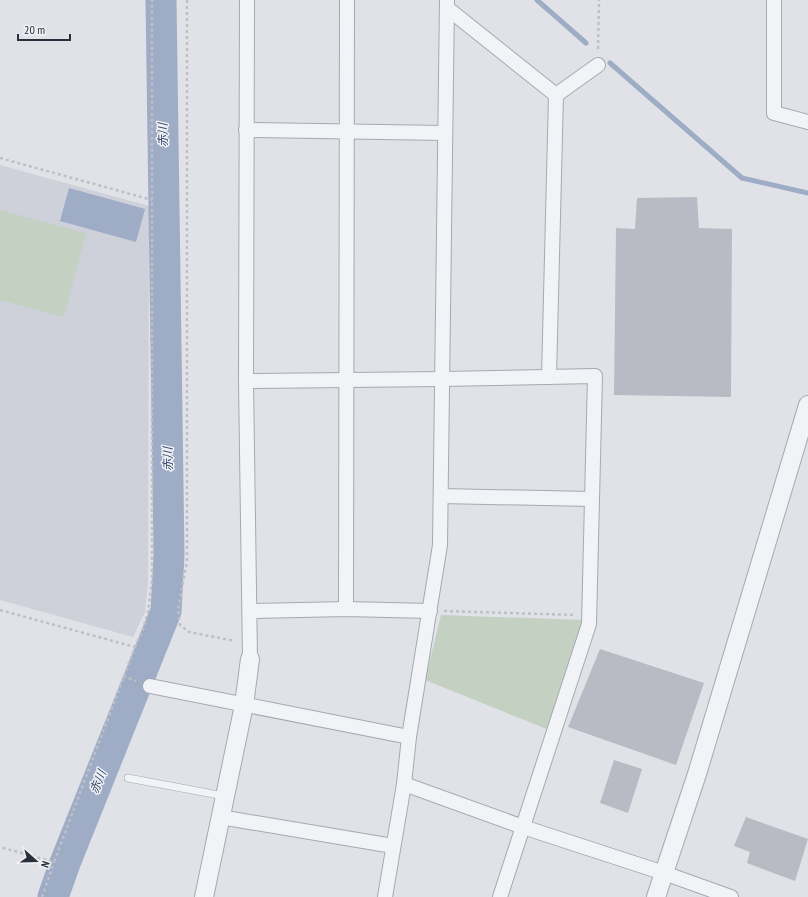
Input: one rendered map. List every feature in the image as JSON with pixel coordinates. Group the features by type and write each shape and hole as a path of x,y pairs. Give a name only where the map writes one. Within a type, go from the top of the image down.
{"street":[{"path":"204,897 244,705 250,651 246,381 246,0"},
{"path":"346,610 347,0"},
{"path":"774,0 774,113 808,122"},
{"path":"447,4 556,95"},
{"path":"385,897 404,784 409,738 440,545 447,4"},
{"path":"556,95 598,65"},
{"path":"549,377 556,95"},
{"path":"246,130 445,133"},
{"path":"246,381 595,376 589,624 500,897"},
{"path":"656,897 697,774 808,405"},
{"path":"441,496 591,499"},
{"path":"250,611 430,611"},
{"path":"150,686 409,738"},
{"path":"404,784 523,827 664,873 731,897"},
{"path":"220,817 393,846"}],"lane":[{"path":"128,778 224,796"}],"path":[{"path":"42,897 123,676 143,629 148,612 152,580 152,0"},
{"path":"187,0 187,561 178,610 180,625 189,632 250,651"},
{"path":"598,65 599,0"},
{"path":"0,158 152,200"},
{"path":"0,610 135,647"},
{"path":"430,611 589,616"},
{"path":"123,676 129,679"},
{"path":"0,847 54,862"}],"shaded area":[{"path":"0,165 149,206 148,581 145,612 133,637 0,600"}],"green space":[{"path":"0,210 86,233 64,317 0,300"},
{"path":"441,615 586,620 554,732 425,680"}],"water":[{"path":"69,188 145,209 136,242 60,221"}],"building":[{"path":"697,197 699,228 732,229 731,397 614,395 616,228 635,229 637,198"},
{"path":"600,649 704,683 676,765 568,727"},
{"path":"614,760 642,769 628,813 600,803"},
{"path":"746,817 808,839 795,881 747,863 750,852 734,846"}],"waterway":[{"name":"赤川","path":"53,897 65,863 166,611 169,555 161,0"},
{"path":"537,0 586,43"},
{"path":"610,63 742,178 808,193"}]}
